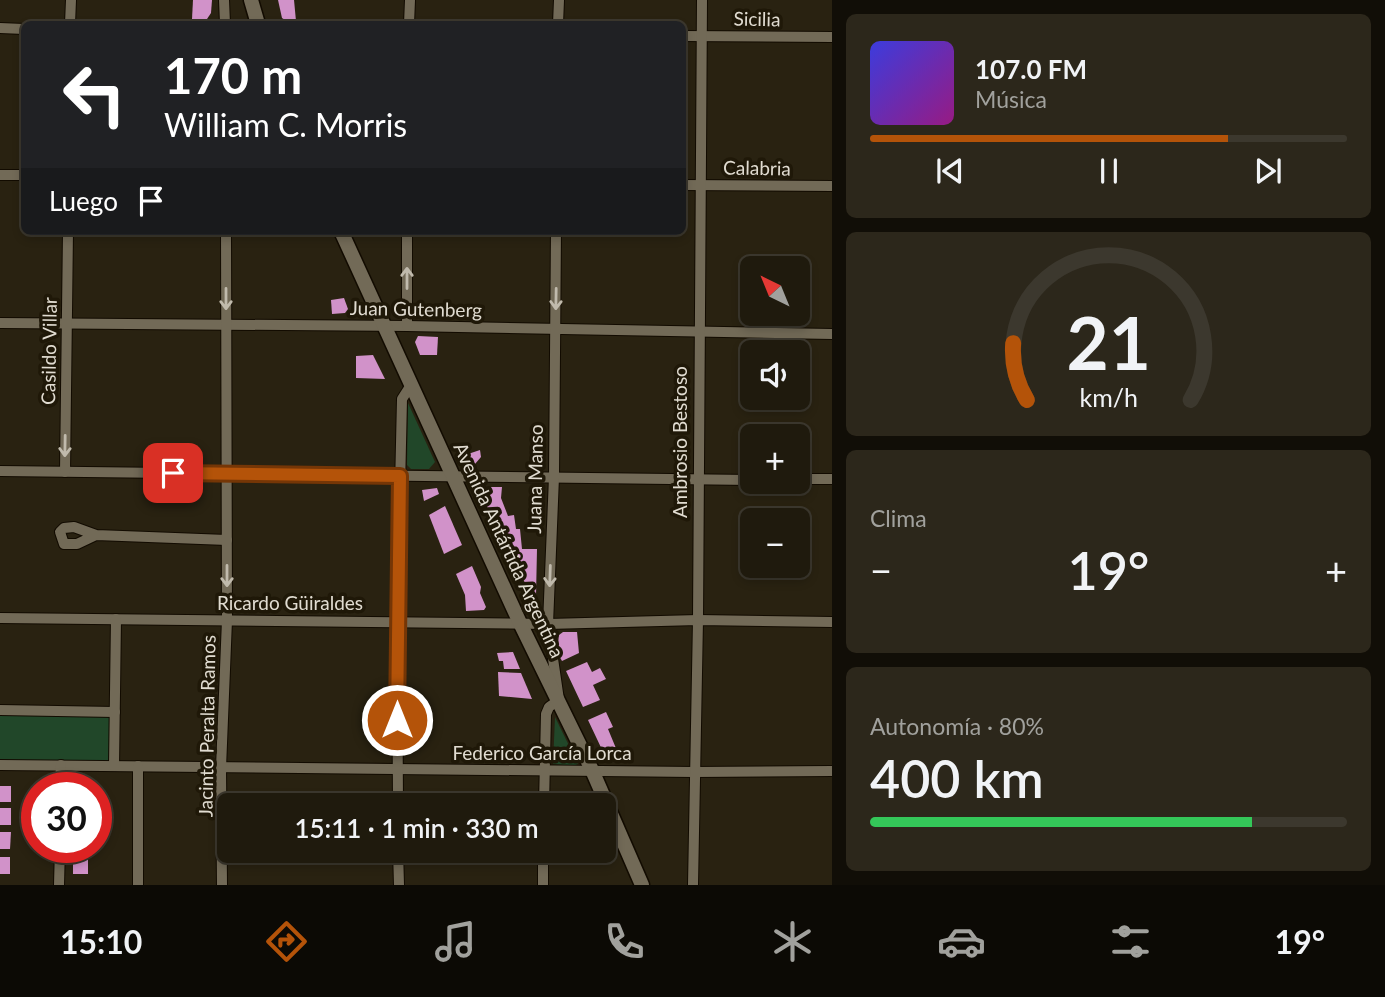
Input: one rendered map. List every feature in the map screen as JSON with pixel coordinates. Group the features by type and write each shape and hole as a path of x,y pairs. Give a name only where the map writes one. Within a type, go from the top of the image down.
{"main road":[{"path":"251,0 257,21"},
{"name":"Avenida Antártida Argentina","path":"343,235 520,623 592,771 642,885"}],"street":[{"path":"70,21 71,0"},
{"path":"224,0 225,21"},
{"path":"409,21 410,0"},
{"path":"558,21 559,0"},
{"name":"Ambrosio Bestoso","path":"693,885 698,620 702,0"},
{"path":"0,28 21,29"},
{"name":"Sicilia","path":"686,36 832,37"},
{"path":"0,175 21,175"},
{"name":"Calabria","path":"686,185 832,186"},
{"name":"Casildo Villar","path":"65,471 68,235"},
{"name":"Jacinto Peralta Ramos","path":"222,885 221,768 227,620 226,235"},
{"path":"407,235 407,326"},
{"name":"Juana Manso","path":"556,235 554,477 548,624 559,700"},
{"name":"Juan Gutenberg","path":"0,323 407,326 832,334"},
{"path":"398,793 397,622 402,399 411,385"},
{"path":"0,471 740,480"},
{"path":"810,479 832,479"},
{"path":"96,536 227,540"},
{"name":"Ricardo Güiraldes","path":"0,618 548,624 698,620 832,622"},
{"path":"114,766 116,619"},
{"path":"544,793 546,713 549,707 559,700"},
{"path":"0,710 115,712"},
{"name":"Federico García Lorca","path":"0,765 397,770 832,771"},
{"path":"61,765 61,772"},
{"path":"138,766 138,885"},
{"path":"59,885 60,863"},
{"path":"398,863 399,885"},
{"path":"543,863 543,885"}],"green space":[{"path":"408,403 435,462 429,469 411,469 407,465"},
{"path":"0,710 115,712 114,766 0,765"},
{"path":"555,717 578,764 553,764"}],"building":[{"path":"193,0 212,0 211,13 207,19 192,19"},
{"path":"278,0 294,0 296,21 282,18"},
{"path":"344,298 348,309 345,313 332,314 331,300"},
{"path":"418,336 438,337 437,355 420,355 415,342"},
{"path":"373,355 385,379 356,378 356,356"},
{"path":"480,450 481,457 475,464 468,462 465,455"},
{"path":"484,487 502,487 501,498 508,516 514,515 516,529 520,529 522,549 537,549 536,596 533,599 480,493"},
{"path":"437,488 439,494 424,501 422,490"},
{"path":"445,506 462,545 444,554 429,515"},
{"path":"472,566 481,587 480,593 486,607 484,610 466,611 465,595 456,574"},
{"path":"563,632 577,632 579,653 562,661 557,652 559,635"},
{"path":"513,652 520,669 504,669 503,661 499,661 497,653"},
{"path":"587,662 592,672 600,668 606,679 593,685 600,700 583,707 566,671"},
{"path":"498,672 521,673 532,699 499,696"},
{"path":"606,712 613,727 608,729 620,758 611,760 605,756 588,720"},
{"path":"0,786 11,786 11,802 0,802"},
{"path":"0,808 11,808 11,825 0,825"},
{"path":"0,832 11,832 10,849 0,849"},
{"path":"0,857 10,857 10,874 0,874"},
{"path":"73,863 88,863 88,874 73,874"}],"route":[{"path":"173,473 400,476 397,720"}]}
